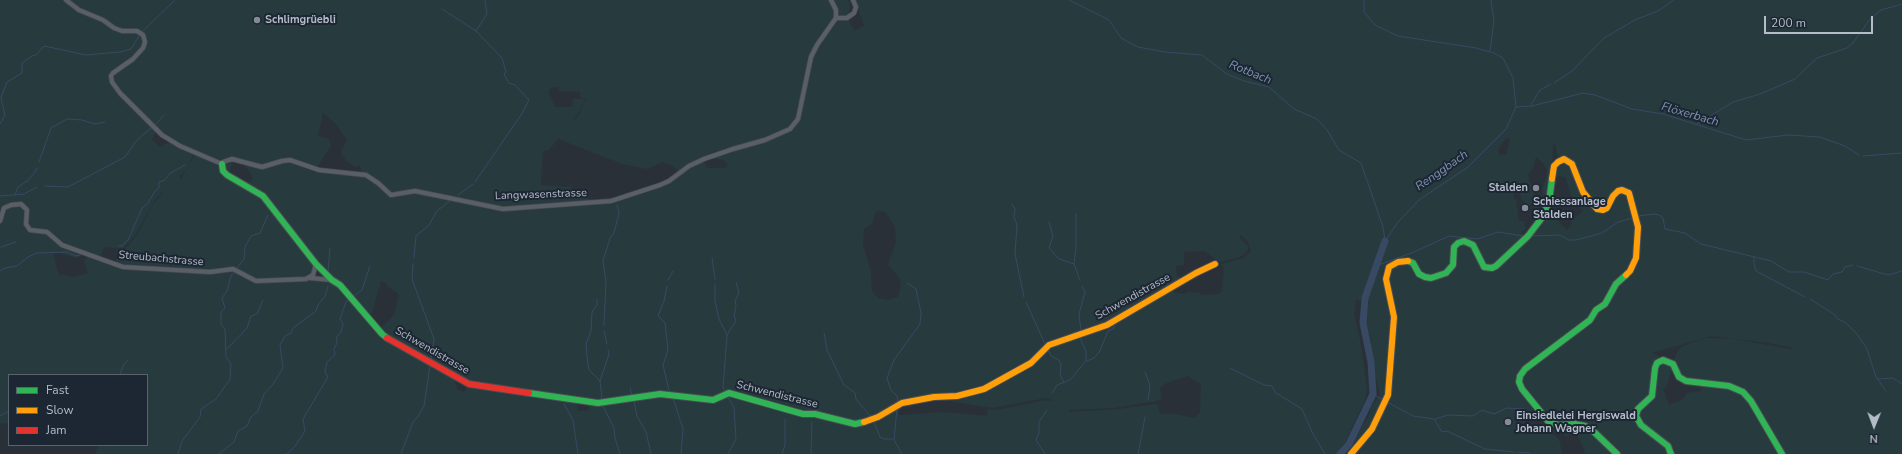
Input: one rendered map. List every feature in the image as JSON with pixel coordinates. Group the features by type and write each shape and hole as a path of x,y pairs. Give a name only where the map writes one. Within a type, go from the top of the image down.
{"street":[{"path":"66,0 79,10 103,20 114,28 122,31 137,31 143,36 144,45 141,52 111,76 114,87 162,135 180,146 222,164 227,175 263,196 316,264 316,269 310,278"},
{"path":"831,0 836,10 836,18 847,18 854,13 856,7 853,0"},
{"name":"Langwasenstrasse","path":"222,164 232,159 262,167 290,160 319,170 366,175 392,195 414,191 498,208 611,201 669,181 689,166 704,159 765,140 790,129 798,119 811,57 817,45 836,18"},
{"path":"1351,454 1368,436 1386,401 1391,378 1390,354 1394,317 1386,277 1387,270 1391,265 1401,261 1409,261 1425,278 1446,273 1453,265 1454,247 1458,243 1464,241 1471,244 1475,248 1484,267 1492,268 1496,266 1528,236 1541,219 1549,202 1554,166 1562,160 1568,160 1572,164 1583,192 1595,208 1601,210 1607,208 1614,194 1622,190 1630,195 1638,230 1636,255 1630,271 1616,284 1605,304 1596,310 1588,322 1543,354 1525,369 1519,380 1522,389 1545,419 1558,425 1576,424 1585,426 1591,429 1617,454"},
{"name":"Streubachstrasse","path":"0,221 4,208 11,205 22,204 27,210 26,224 30,230 47,232 62,245 124,267 210,272 229,269 256,280 310,278 332,280"},
{"name":"Schwendistrasse","path":"316,264 332,280 340,285 382,334 393,342 469,384 586,402 598,402 660,394 713,400 729,393 772,406 855,424 878,418 902,403 934,397 957,396 984,389 1031,363 1049,345 1107,324 1196,272 1215,264"},
{"path":"1671,454 1668,446 1641,426 1636,416 1638,409 1652,396 1655,366 1663,360 1673,364 1682,380 1729,386 1743,392 1751,401 1773,441 1782,454"}],"green space":[{"path":"0,0 847,0 850,2 849,21 854,31 864,25 855,0 1902,0 1902,454 1784,454 1773,438 1756,405 1746,393 1729,385 1686,380 1679,374 1674,360 1678,350 1683,346 1705,338 1734,339 1712,336 1652,353 1660,358 1654,367 1651,392 1648,399 1636,410 1635,418 1640,426 1666,446 1669,454 1619,454 1592,429 1585,425 1577,423 1558,423 1549,419 1526,392 1524,395 1534,410 1527,416 1527,421 1520,424 1524,431 1534,427 1539,427 1556,436 1560,442 1562,454 1354,454 1374,430 1387,405 1392,389 1396,310 1387,275 1390,269 1405,262 1412,265 1423,279 1430,279 1449,273 1456,264 1455,248 1463,243 1472,246 1482,268 1493,269 1531,237 1549,208 1556,213 1555,218 1567,230 1572,223 1570,221 1583,211 1571,196 1565,177 1555,176 1556,166 1563,161 1571,164 1580,189 1594,210 1611,211 1616,195 1614,191 1606,207 1600,208 1596,206 1585,193 1574,164 1567,158 1558,158 1555,144 1553,145 1552,176 1546,207 1542,190 1547,170 1543,163 1536,157 1533,168 1528,175 1539,212 1539,217 1532,205 1529,205 1522,200 1518,191 1513,189 1519,220 1517,221 1524,221 1526,230 1522,231 1523,237 1496,264 1489,267 1483,264 1473,243 1463,240 1457,242 1453,246 1451,267 1438,274 1425,276 1415,263 1406,259 1397,259 1389,262 1384,268 1382,272 1383,283 1391,304 1392,316 1386,395 1368,433 1358,445 1347,454 1342,454 1351,445 1370,413 1372,405 1380,395 1373,365 1371,340 1365,320 1365,310 1369,302 1356,300 1354,314 1360,339 1367,388 1366,398 1346,441 1336,454 95,454 99,446 148,446 148,374 8,374 8,423 0,424","holes":["112,72 115,75 113,83 120,92 157,128 177,143 214,161 234,157 261,166 288,159 316,169 331,146 329,140 318,136 323,113 335,123 347,140 341,152 346,161 356,167 360,165 362,173 373,178 391,194 415,190 415,192 393,196 387,194 377,183 366,176 310,170 289,161 283,161 262,168 246,164 245,166 252,176 251,182 230,173 229,171 234,160 224,162 224,170 227,174 252,187 264,196 304,246 309,247 311,254 323,270 350,294 365,311 372,314 381,281 386,283 388,287 399,294 394,315 380,329 393,341 468,383 589,402 589,410 578,411 578,404 567,400 486,388 483,390 481,387 470,385 464,392 457,389 454,377 393,343 382,333 341,287 330,281 253,281 231,270 210,273 125,268 124,270 88,255 84,261 88,273 73,277 59,274 56,267 54,253 75,258 82,256 84,252 100,258 104,247 123,249 136,234 155,200 162,192 163,193 153,204 139,232 116,260 115,264 140,268 211,272 231,267 256,280 303,279 310,276 315,268 312,259 258,193 226,176 215,163 195,154 188,166 194,153 169,142 160,147 152,140 156,131 115,89 109,77","559,87 559,91 580,92 581,98 586,98 582,109 577,117 572,121 581,109 585,99 573,99 572,107 555,107 548,92 551,88","1506,138 1510,139 1506,155 1499,154 1498,150","558,139 622,164 647,169 663,162 671,165 679,171 694,162 737,147 741,147 709,158 724,160 728,165 725,168 708,168 703,161 689,167 665,184 610,202 505,209 491,208 436,195 464,198 501,208 595,201 584,197 572,196 571,187 541,185 543,151 549,150","186,170 181,179 180,176","881,211 886,213 895,227 896,243 889,260 889,266 899,277 901,285 898,297 887,300 878,298 872,291 871,272 863,244 864,229 872,224 876,212","1241,235 1248,242 1251,251 1244,258 1221,264 1224,268 1222,291 1219,294 1202,295 1199,293 1188,292 1184,294 1168,291 1113,323 1075,336 1073,340 1069,339 1049,345 1033,362 985,389 948,399 954,402 992,408 1046,398 1053,400 1052,401 1045,400 996,410 988,409 987,416 944,412 899,415 899,404 902,402 926,397 960,395 981,389 1028,364 1049,344 1100,327 1119,318 1186,278 1177,276 1176,269 1176,266 1184,265 1184,252 1204,251 1220,262 1240,257 1246,253 1249,247 1239,237","1735,339 1768,343 1794,348 1790,349","1188,376 1201,384 1200,412 1195,418 1176,414 1160,414 1158,405 1155,404 1118,409 1069,412 1069,410 1114,408 1157,401 1162,399 1160,388 1164,384"]},
{"path":"1661,362 1673,367 1666,388 1663,389 1669,405 1683,399 1687,393 1701,391 1700,384 1724,386 1745,395 1780,454 1675,454 1674,449 1641,423 1639,418 1639,411 1647,404 1656,371"},
{"path":"1546,424 1556,428 1574,425 1589,430 1615,454 1585,454 1582,444 1577,436 1570,433 1569,436 1567,436 1549,431 1546,428"}],"waterway":[{"path":"143,31 175,0"},
{"path":"476,31 487,14 485,0"},
{"name":"Rotbach","path":"1069,0 1109,20 1121,38 1138,47 1165,52 1202,55 1227,74 1244,81 1269,87 1294,109 1317,119 1327,130 1339,150 1361,163 1383,227 1385,241"},
{"name":"Renggbach","path":"1364,0 1364,12 1375,25 1398,36 1476,48 1494,53 1503,58 1513,78 1516,107 1506,129 1468,167 1419,200 1398,222 1386,240"},
{"path":"1490,51 1494,21 1491,0"},
{"path":"1554,83 1572,71 1604,38 1635,20 1660,10 1673,0"},
{"path":"1697,124 1733,102 1760,94 1795,79 1817,58 1847,48 1853,43 1870,19 1881,10 1902,4"},
{"path":"442,9 476,31 502,58 506,72 504,74 509,83 515,85 529,100 521,115 475,182"},
{"path":"0,124 5,115 1,98 7,82 22,73 22,63 36,55 44,46 86,55 120,52 131,49 139,36"},
{"path":"1531,105 1540,90 1551,84"},
{"name":"Flöxerbach","path":"1516,107 1532,106 1583,93 1595,95 1632,109 1663,114 1746,140 1788,135 1820,137 1845,146 1859,155"},
{"path":"156,124 164,115"},
{"path":"39,162 51,128 67,119 82,120 95,124 105,122"},
{"path":"45,186 68,187 125,157 137,140 151,128"},
{"name":"Flöxerbach","path":"1863,156 1902,153"},
{"path":"119,246 123,245 128,240 142,208 148,203 155,191 159,188 159,182 165,180 169,174 185,165"},
{"path":"15,195 18,187 27,181 37,168"},
{"path":"458,195 473,184"},
{"path":"0,196 24,194 37,187"},
{"path":"414,258 416,236 429,225 437,211 451,200"},
{"path":"1012,204 1015,209 1014,217 1017,225 1015,254 1024,297"},
{"path":"604,326 606,282 603,261 610,238 614,233 619,213 617,205"},
{"path":"1074,264 1076,247 1076,214"},
{"path":"1638,216 1654,214 1659,215 1663,218 1665,229 1685,233 1701,244 1771,261 1789,272 1804,272 1828,280 1833,274 1842,272 1845,267 1853,265"},
{"path":"237,268 244,259 245,247 251,236 260,233 268,215"},
{"path":"1533,236 1560,235 1569,240 1576,240 1602,233 1618,222 1633,218"},
{"path":"1049,222 1053,236 1049,248 1059,259 1074,264 1080,280"},
{"path":"1376,266 1414,252 1449,236 1477,239 1498,232 1523,236"},
{"name":"Renggbach","path":"1340,454 1349,444 1373,394 1371,362 1363,323 1365,298 1385,241"},
{"path":"1,247 16,242"},
{"path":"328,272 330,248"},
{"path":"0,271 5,268 17,266 28,257 37,253 67,252 76,256 80,255"},
{"path":"1754,257 1756,271 1805,297"},
{"path":"712,258 715,279"},
{"path":"413,264 412,279 434,339 431,360"},
{"path":"354,296 362,290 370,266"},
{"path":"1857,266 1888,275 1902,271"},
{"path":"668,280 673,271"},
{"path":"178,454 182,441 200,417 201,409 216,399 230,379 231,364 226,357 225,329 221,324 221,312 225,308 222,298 227,291 233,273"},
{"path":"725,391 723,388 727,335 736,321 734,316 736,306 735,301 739,293 736,282"},
{"path":"898,401 897,396 891,390 887,378 894,360 920,324 921,313 916,289 907,283"},
{"path":"715,284 715,301 719,319 727,335"},
{"path":"219,454 234,442 238,431 247,426 251,417 258,411 264,394 273,384 283,368 280,345 285,336 291,333 293,328 316,311 318,305 325,296 328,286"},
{"path":"667,286 664,301 658,316 665,323 668,350 663,365 669,391"},
{"path":"1081,331 1079,314 1085,292 1082,286"},
{"path":"597,299 597,305 592,312 591,331 586,344 589,370 600,381"},
{"path":"1810,299 1834,314 1857,334 1867,349 1876,377 1886,391"},
{"path":"227,349 247,328 251,316 257,314 263,300"},
{"path":"287,454 296,445 305,431 303,419 328,377 325,372 327,362 335,355 334,349 337,343 336,338 341,332 343,324 340,319 348,300"},
{"path":"1026,302 1045,344"},
{"path":"1087,361 1094,358 1100,351 1108,331 1113,329 1114,326"},
{"path":"604,331 607,344"},
{"path":"824,333 827,350 844,385 855,393 856,399 871,417"},
{"path":"1052,393 1057,385 1070,380 1086,361 1086,351 1081,341 1081,337"},
{"path":"602,398 600,381 609,354 608,350"},
{"path":"1048,350 1051,356 1059,360 1061,365 1060,375 1064,382"},
{"path":"120,374 123,366 128,360"},
{"path":"401,454 413,422 424,406 430,366"},
{"path":"1230,368 1264,385 1272,386 1276,393 1302,409 1312,432 1325,454"},
{"path":"1145,372 1150,386 1148,400"},
{"path":"1878,379 1893,378 1902,384"},
{"path":"630,388 632,395"},
{"path":"1373,394 1383,400"},
{"path":"728,397 734,408 736,439 728,454"},
{"path":"673,398 683,429 681,454"},
{"path":"634,401 637,416 646,432 651,454"},
{"path":"1387,402 1413,416 1434,419 1442,432 1447,431 1485,449 1514,452"},
{"path":"564,404 573,420 578,454"},
{"path":"603,406 614,428 615,438 620,454"},
{"path":"1435,419 1448,415 1473,416 1482,410 1494,414 1507,408 1525,409"},
{"path":"897,409 894,440 902,454"},
{"path":"1045,454 1036,440 1039,433 1039,422 1047,410"},
{"path":"0,416 8,412"},
{"path":"1138,454 1145,417"},
{"path":"782,454 785,445 785,419"},
{"path":"811,454 812,422"},
{"path":"874,422 880,437 884,439 893,439"},
{"path":"1517,452 1530,453"}],"traffic: fast":[{"path":"222,164 223,171 227,175 263,196 316,264 332,280 340,285 387,338"},
{"path":"1408,261 1413,263 1419,274 1425,277 1431,278 1446,273 1453,265 1454,247 1458,243 1464,241 1473,245 1484,267 1492,268 1496,266 1528,236 1541,219 1549,202 1552,179"},
{"path":"1617,454 1591,429 1585,426 1575,424 1558,425 1548,421 1522,389 1519,382 1520,376 1525,369 1590,320 1596,310 1605,304 1616,284 1626,275"},
{"path":"1671,454 1668,446 1641,425 1636,416 1638,409 1652,396 1655,368 1657,363 1663,360 1673,364 1679,377 1686,381 1729,386 1743,392 1751,401 1782,454"},
{"path":"529,393 598,403 660,394 713,400 729,393 803,414 815,414 855,424 864,422"}],"traffic: slow":[{"path":"1552,179 1554,166 1564,159 1572,164 1583,192 1597,209 1603,210 1607,208 1613,196 1618,191 1622,190 1629,193 1638,227 1636,258 1630,271 1626,275"},
{"path":"1351,454 1372,429 1388,395 1394,317 1386,279 1389,267 1398,262 1408,261"},
{"path":"864,422 878,417 902,403 934,397 957,396 984,389 1031,363 1049,345 1107,325 1196,273 1215,264"}],"traffic: jam":[{"path":"387,338 469,384 529,393"}],"place":[{"name":"Schlimgrüebli","path":"257,20"},
{"name":"Stalden","path":"1536,188"},
{"name":"Schiessanlage Stalden","path":"1525,208"},
{"name":"Einsiedlelei Hergiswald Johann Wagner","path":"1508,422"}]}
